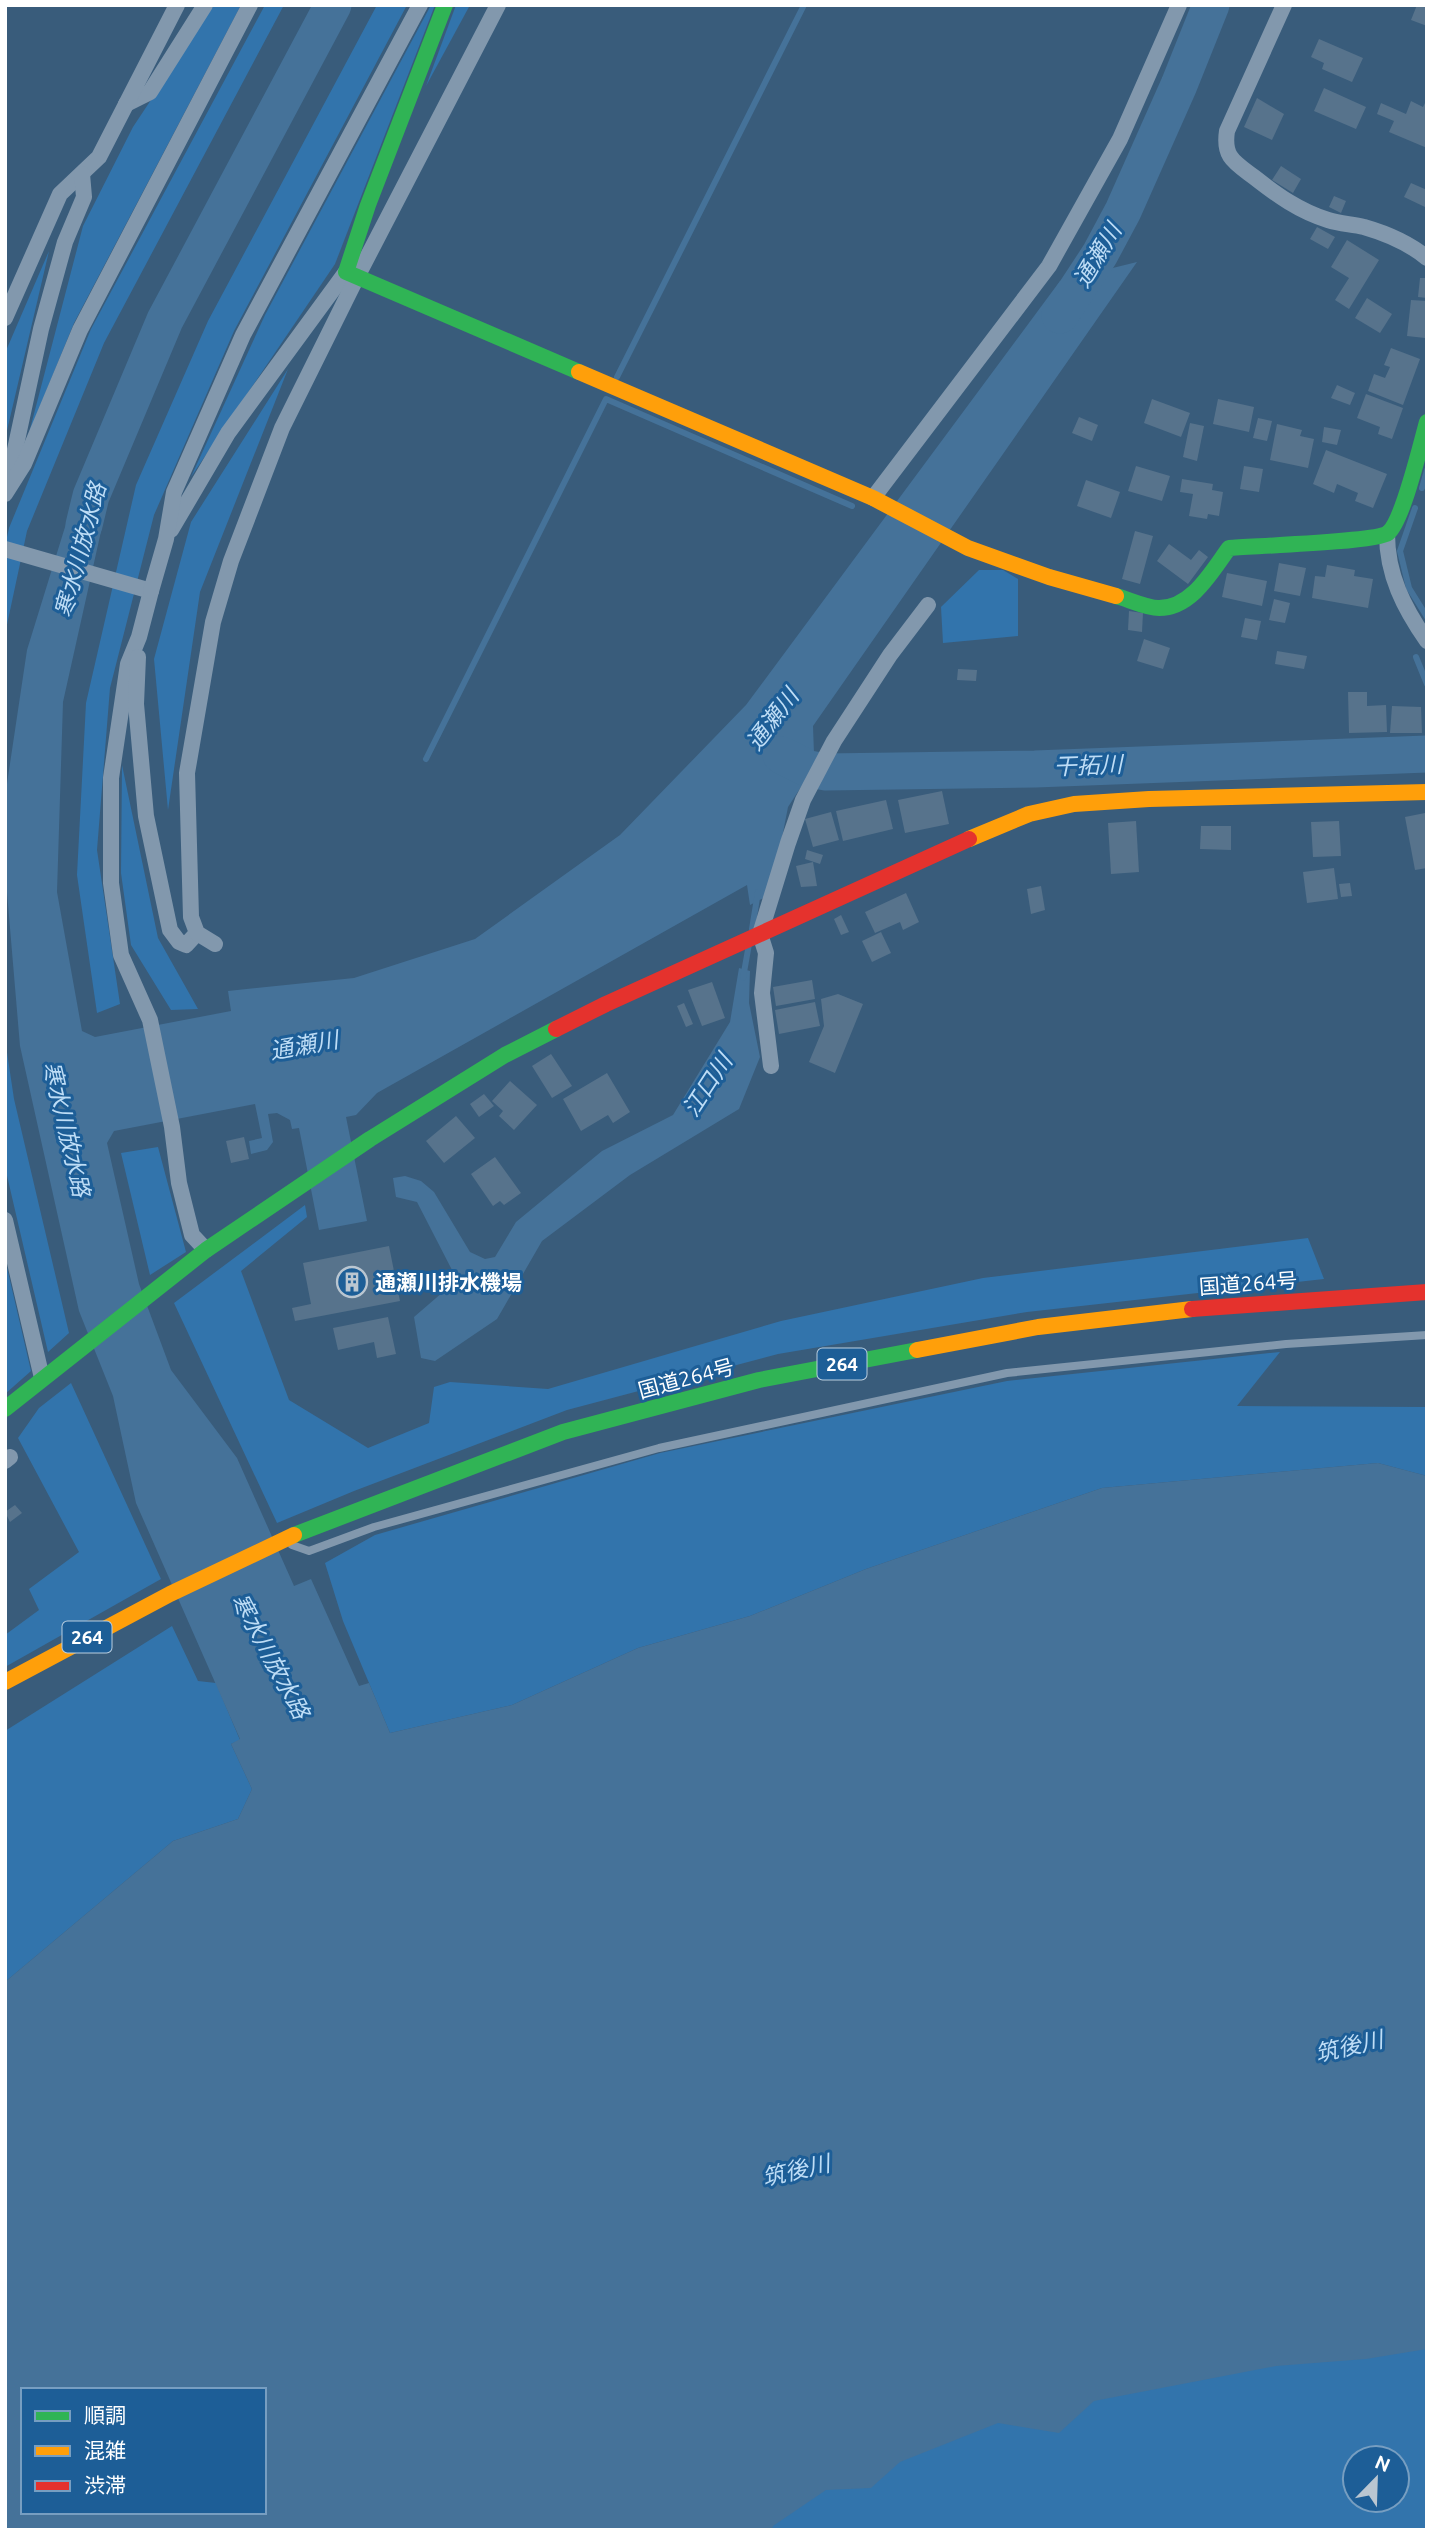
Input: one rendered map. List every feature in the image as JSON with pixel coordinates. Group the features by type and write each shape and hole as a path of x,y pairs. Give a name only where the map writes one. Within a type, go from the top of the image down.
{"main road":[{"path":"445,5 368,205 352,274 876,499 982,554 1049,577 1159,608 1180,602 1199,589 1229,548 1364,539 1387,534 1394,525 1405,496 1427,422"},
{"path":"5,1409 206,1250 358,1148 505,1055 606,1004 948,848 1029,814 1074,804 1149,799 1427,792"},
{"name":"国道264号","path":"5,1682 170,1594 280,1540 563,1432 759,1380 1038,1327 1197,1308 1427,1292"}],"street":[{"path":"5,318 60,194 99,157 177,5"},
{"path":"126,104 150,92 205,5"},
{"path":"5,494 24,464 80,330 250,5"},
{"path":"166,539 174,492 243,335 420,5"},
{"path":"215,944 197,933 191,917 187,773 213,622 231,561 282,428 352,274 498,5"},
{"path":"876,499 1049,266 1120,139 1179,5"},
{"path":"1284,5 1227,131 1227,155 1281,198 1303,210 1336,222 1380,232 1427,258"},
{"path":"5,494 44,317 65,242 84,197 82,174"},
{"path":"197,933 186,944 179,942 170,929 146,816 136,704 139,637 147,590 166,539 228,433 352,274"},
{"path":"1387,534 1387,555 1405,610 1427,641"},
{"path":"5,549 147,590"},
{"path":"771,1066 762,993 766,953 760,934 803,800 834,741 890,655 928,605"},
{"path":"139,637 128,664 111,778 111,883 121,955 150,1020 172,1127 179,1183 192,1235 206,1250"},
{"path":"5,1220 47,1374"}],"lane":[{"path":"280,1540 309,1551 374,1527 659,1448 1007,1373 1286,1344 1427,1335"}],"shaded area":[{"path":"214,5 241,5 74,323 29,433 83,226 133,127"},
{"path":"265,5 284,5 104,343 27,531 5,634 5,546 9,528 91,329"},
{"path":"377,5 407,5 234,331 154,515 110,688 97,850 120,1004 97,1013 77,875 86,703 136,485 208,321"},
{"path":"431,5 435,5 335,264 191,477 265,315"},
{"path":"456,5 470,5 426,86"},
{"path":"49,251 5,439 5,353"},
{"path":"288,369 200,592 168,810 154,659 191,522"},
{"path":"979,570 1003,570 1018,579 1018,636 943,643 941,607"},
{"path":"122,765 158,938 198,1009 171,1010 131,945 121,873"},
{"path":"5,1039 14,1099 69,1333 48,1352 5,1167"},
{"path":"158,1147 186,1252 150,1275 121,1153"},
{"path":"305,1205 307,1217 241,1271 289,1400 368,1448 429,1423 434,1387 450,1382 548,1389 781,1321 983,1278 1308,1238 1324,1279 1027,1312 778,1354 567,1410 277,1523 174,1303"},
{"path":"5,1259 31,1371 5,1394"},
{"path":"1280,1352 1237,1406 1427,1407 1427,1476 1378,1463 1102,1488 866,1569 750,1616 638,1648 512,1705 390,1733 343,1621 325,1563 375,1535 660,1453 1007,1381"},
{"path":"71,1383 161,1579 5,1667 5,1635 39,1610 29,1589 79,1552 18,1438 39,1408"},
{"path":"172,1626 198,1681 216,1683 240,1740 231,1744 252,1789 238,1819 173,1841 5,1982 5,1731"},
{"path":"1427,2330 1427,2530 717,2530 887,2440"}],"water":[{"name":"筑後川","path":"1137,262 813,726 814,754 801,787 788,807 771,894 750,905 747,885 377,1093 356,1115 346,1117 367,1221 319,1230 299,1128 292,1129 290,1120 277,1113 268,1114 273,1142 267,1150 251,1154 249,1141 262,1138 255,1104 114,1131 107,1143 139,1284 171,1370 237,1458 294,1586 311,1579 359,1686 369,1683 390,1733 512,1705 638,1648 750,1616 866,1569 1102,1488 1378,1463 1427,1476 1427,2349 1366,2359 1276,2366 1094,2401 1059,2433 998,2423 900,2462 871,2488 826,2490 773,2526 772,2530 5,2530 5,1982 173,1841 238,1819 252,1789 231,1744 240,1739 136,1503 113,1396 79,1311 20,1046 5,869 5,797 27,650 82,472 112,482 63,702 57,892 82,1031 95,1037 231,1011 228,991 354,978 475,939 620,835 746,705 1060,281"},
{"path":"739,968 750,971 749,1003 760,1057 739,1109 630,1175 542,1241 497,1319 435,1361 421,1358 414,1317 452,1281 452,1270 417,1202 396,1197 393,1178 405,1176 421,1181 434,1192 470,1252 485,1259 495,1257 516,1222 602,1151 673,1115 730,1022"}],"building":[{"path":"1417,5 1427,5 1427,26 1411,20"},
{"path":"1319,39 1363,58 1352,82 1322,69 1324,63 1311,57"},
{"path":"1324,88 1366,107 1356,129 1314,111"},
{"path":"1257,98 1284,114 1272,140 1244,127"},
{"path":"1427,99 1427,148 1389,132 1394,121 1377,114 1381,103 1406,114 1411,101 1423,107"},
{"path":"1281,166 1301,179 1293,193 1272,180"},
{"path":"1411,183 1427,190 1425,207 1404,197"},
{"path":"1334,196 1346,201 1341,213 1329,207"},
{"path":"1317,227 1335,237 1328,249 1310,239"},
{"path":"1347,240 1379,260 1349,309 1335,300 1349,278 1331,267"},
{"path":"1420,278 1427,278 1427,298 1418,297"},
{"path":"1367,298 1392,314 1380,333 1355,318"},
{"path":"1411,300 1427,301 1425,338 1407,336"},
{"path":"1391,348 1420,359 1403,405 1368,391 1374,374 1385,378 1390,367 1384,365"},
{"path":"1337,385 1355,393 1350,405 1331,398"},
{"path":"1366,394 1403,408 1392,439 1378,434 1380,427 1357,418"},
{"path":"1152,399 1190,413 1181,437 1144,423"},
{"path":"1218,399 1254,407 1249,432 1213,424"},
{"path":"1079,417 1098,425 1092,441 1072,433"},
{"path":"1258,418 1272,421 1267,441 1253,438"},
{"path":"1190,423 1204,426 1197,461 1183,457"},
{"path":"1277,424 1302,430 1300,436 1314,439 1308,468 1270,460"},
{"path":"1324,427 1341,430 1337,445 1322,442"},
{"path":"1326,450 1387,474 1373,508 1355,501 1358,493 1337,484 1334,493 1313,484"},
{"path":"1136,466 1170,476 1162,501 1128,491"},
{"path":"1244,466 1263,469 1259,492 1240,489"},
{"path":"1182,479 1213,484 1212,490 1223,492 1219,516 1208,514 1207,519 1189,516 1193,494 1180,492"},
{"path":"1086,480 1120,492 1111,518 1077,506"},
{"path":"1135,531 1153,536 1140,584 1122,579"},
{"path":"1169,544 1191,560 1199,550 1208,557 1188,584 1157,561"},
{"path":"1279,563 1306,568 1300,596 1274,591"},
{"path":"1327,565 1355,570 1354,576 1373,579 1368,608 1312,598 1315,576 1325,577"},
{"path":"1227,573 1267,581 1262,606 1222,597"},
{"path":"1274,599 1290,603 1285,623 1269,620"},
{"path":"1129,611 1143,613 1142,632 1128,630"},
{"path":"1245,618 1261,621 1257,640 1241,637"},
{"path":"1144,639 1170,648 1163,669 1137,661"},
{"path":"1277,651 1307,656 1304,669 1275,664"},
{"path":"958,669 977,670 976,681 957,680"},
{"path":"1348,692 1367,692 1367,706 1386,705 1387,732 1349,733"},
{"path":"1392,706 1421,707 1422,733 1390,733"},
{"path":"942,791 949,824 905,833 898,800"},
{"path":"886,800 893,829 843,841 836,811"},
{"path":"831,812 839,840 813,847 805,819"},
{"path":"1425,813 1427,868 1415,870 1405,817"},
{"path":"1136,821 1139,872 1111,874 1108,823"},
{"path":"1339,821 1341,856 1313,857 1311,822"},
{"path":"1201,826 1231,826 1231,850 1200,849"},
{"path":"807,850 823,855 820,864 805,859"},
{"path":"813,862 817,886 801,887 796,866"},
{"path":"1334,868 1338,899 1307,903 1303,872"},
{"path":"1350,883 1352,896 1341,897 1339,884"},
{"path":"1041,886 1045,910 1031,914 1027,889"},
{"path":"906,893 919,922 903,930 900,922 875,933 865,912"},
{"path":"841,915 849,932 841,935 834,919"},
{"path":"881,932 891,953 872,962 862,941"},
{"path":"812,980 815,999 776,1006 773,987"},
{"path":"712,982 725,1018 702,1026 688,990"},
{"path":"838,994 863,1004 835,1073 809,1062 824,1026 821,999"},
{"path":"815,1002 820,1026 779,1034 775,1010"},
{"path":"684,1003 693,1024 686,1027 677,1006"},
{"path":"551,1054 572,1086 552,1098 532,1066"},
{"path":"607,1073 630,1112 613,1123 608,1115 581,1131 563,1099"},
{"path":"510,1081 537,1105 514,1130 499,1116 503,1111 492,1101"},
{"path":"484,1094 494,1106 479,1117 470,1104"},
{"path":"456,1116 475,1138 444,1163 426,1141"},
{"path":"244,1137 249,1159 231,1163 226,1141"},
{"path":"495,1157 521,1193 504,1205 500,1201 493,1206 471,1174"},
{"name":"通瀬川排水機場","path":"389,1246 400,1301 295,1321 292,1308 311,1304 303,1263"},
{"path":"388,1317 396,1354 377,1358 374,1342 338,1350 333,1328"},
{"path":"15,1505 22,1513 10,1522 5,1512"}],"waterway":[{"name":"寒水川放水路","path":"84,525 91,496 165,320 333,5"},
{"path":"617,377 804,5"},
{"name":"通瀬川","path":"1060,315 1100,254 1123,211 1211,5"},
{"path":"426,759 606,399 852,506"},
{"path":"1422,488 1427,470"},
{"path":"1415,508 1400,551 1409,588 1427,617"},
{"path":"1416,657 1427,684"},
{"name":"干拓川","path":"781,755 809,769 826,772 1035,769 1427,754"},
{"name":"江口川","path":"752,929 758,892"},
{"name":"江口川","path":"743,978 749,944"}],"traffic: fast":[{"path":"445,5 368,205 346,272 579,372"},
{"path":"1116,596 1154,608 1171,606 1181,602 1200,587 1229,548 1361,539 1388,533 1400,514 1427,422"},
{"path":"5,1409 206,1250 370,1139 505,1055 556,1029"},
{"path":"294,1535 563,1432 759,1380 917,1350"}],"traffic: slow":[{"path":"579,372 873,498 968,548 1049,577 1116,596"},
{"path":"969,839 1029,814 1074,804 1149,799 1427,792"},
{"path":"917,1350 1038,1327 1192,1309"},
{"path":"5,1682 170,1594 294,1535"}],"traffic: jam":[{"path":"556,1029 969,839"},
{"path":"1192,1309 1427,1292"}],"place":[{"name":"通瀬川排水機場","path":"352,1282"}]}
